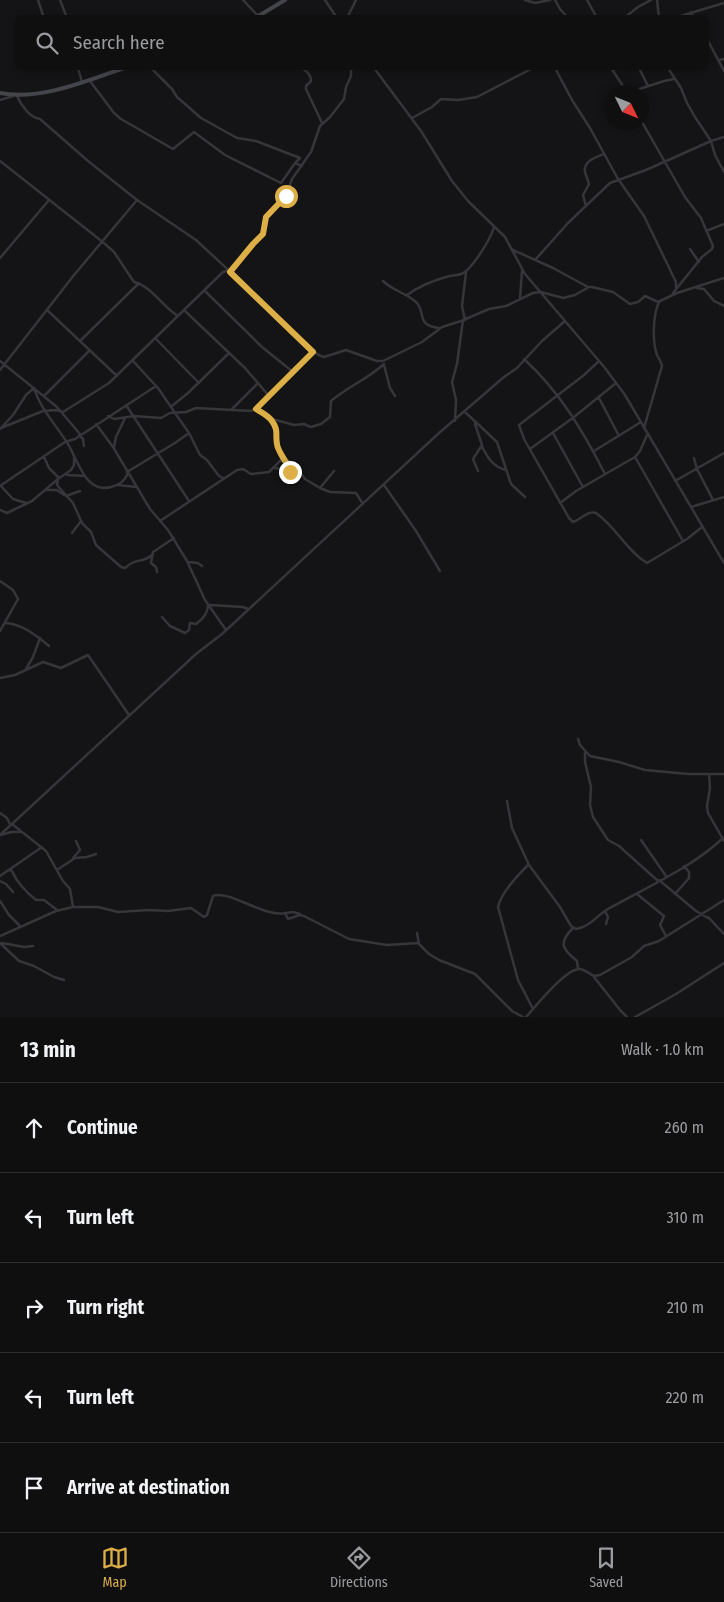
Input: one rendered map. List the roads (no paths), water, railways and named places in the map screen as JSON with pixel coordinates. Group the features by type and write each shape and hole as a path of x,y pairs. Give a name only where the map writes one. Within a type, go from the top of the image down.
{"street":[{"path":"38,0 43,15"},
{"path":"60,0 66,15"},
{"path":"243,0 256,15"},
{"path":"261,15 285,0"},
{"path":"325,0 335,15"},
{"path":"348,15 356,0"},
{"path":"525,0 535,2 550,0"},
{"path":"555,0 565,15"},
{"path":"587,0 595,15"},
{"path":"628,15 651,0"},
{"path":"657,0 659,15"},
{"path":"682,15 724,2"},
{"path":"709,42 724,71"},
{"path":"719,60 724,59"},
{"path":"79,70 82,82"},
{"path":"0,100 15,96 37,94 118,70"},
{"path":"153,70 172,88 176,97 201,118 237,138 256,141 307,159"},
{"path":"305,70 308,72 311,81 306,87 306,91 322,123"},
{"path":"1,428 44,411 56,410 63,412 100,390 156,339 223,272 230,271 263,234 266,217 286,196 291,180 314,147 322,123 332,116 344,99 351,70"},
{"path":"376,70 412,118 452,182 506,239 522,270 616,382 634,409 724,563"},
{"path":"412,118 432,107 441,99 458,100 477,97 506,80 528,70"},
{"path":"556,70 618,179 644,216 676,282 676,288"},
{"path":"613,70 624,85"},
{"path":"640,70 648,85"},
{"path":"669,70 682,88 687,103 711,141 715,155 724,172"},
{"path":"649,86 664,80 675,79"},
{"path":"89,80 114,113 121,119 173,149 194,132 225,154 281,183 300,158"},
{"path":"0,93 15,96 35,118 40,119 137,200 191,236 230,271 313,352 326,357 347,350 384,362"},
{"path":"647,130 685,197 701,218 713,247 676,288 672,295"},
{"path":"535,260 607,185 724,137"},
{"path":"586,206 583,195 588,184 584,170 592,159 604,154"},
{"path":"0,161 102,241 114,252 132,280 142,284 178,316"},
{"path":"295,163 302,166"},
{"path":"0,258 49,200"},
{"path":"0,370 47,309 137,200"},
{"path":"706,231 724,224"},
{"path":"407,295 418,287 447,276 459,275 466,271 485,246 494,227"},
{"path":"511,249 588,287 609,290 630,304 636,303 645,296 654,302 659,302 672,295 724,278"},
{"path":"690,249 699,262"},
{"path":"520,299 522,270"},
{"path":"455,421 456,400 452,382 464,320 462,306 466,271"},
{"path":"383,281 391,288 407,295 419,306 424,322 440,328"},
{"path":"80,341 139,283"},
{"path":"256,409 270,418 294,426 304,424 311,427 321,424 330,417 330,403 333,399 374,372 384,362 422,342 440,328 464,320 484,310 506,306 533,293 542,292 563,298 575,295 588,287"},
{"path":"693,288 704,289 714,301 724,306"},
{"path":"205,291 262,347 293,372"},
{"path":"644,428 662,366 656,349 655,311 659,302"},
{"path":"47,309 117,376"},
{"path":"185,311 229,353 269,396"},
{"path":"0,835 439,433 517,368 524,359 565,321"},
{"path":"156,339 199,383"},
{"path":"44,396 90,350"},
{"path":"108,416 114,419 134,416 161,418 196,408 256,409 313,352"},
{"path":"172,406 199,383 229,353"},
{"path":"524,359 558,394 574,417 605,474"},
{"path":"0,361 63,412 80,434 84,446"},
{"path":"133,361 172,406 200,455 208,460 219,476 224,478"},
{"path":"599,361 520,423 520,430 560,503 572,522 592,512 598,514 647,563 683,541 702,526"},
{"path":"384,362 390,388 395,396"},
{"path":"530,449 599,398 616,382"},
{"path":"230,410 258,383"},
{"path":"28,503 13,499 0,486 156,386"},
{"path":"34,388 44,411 67,442 85,476 98,488 118,485 136,487"},
{"path":"1,428 26,395 34,388"},
{"path":"599,398 620,436"},
{"path":"126,406 189,501"},
{"path":"465,412 497,442 511,484 525,497"},
{"path":"114,448 116,437 125,418"},
{"path":"270,418 277,431 277,446 293,472"},
{"path":"475,422 482,445 491,462 506,470"},
{"path":"593,452 641,422"},
{"path":"96,424 114,448 150,510 166,526 174,538 202,594 226,630"},
{"path":"118,485 124,481 128,473 189,433"},
{"path":"553,433 583,487"},
{"path":"560,503 583,487 635,457 640,451 647,434"},
{"path":"478,471 473,459 482,445"},
{"path":"675,481 724,453"},
{"path":"0,510 7,513 28,503 73,468 74,456"},
{"path":"44,457 49,468 59,478"},
{"path":"160,521 240,468 251,474 269,472 284,457"},
{"path":"284,457 295,465 301,476"},
{"path":"635,457 683,541"},
{"path":"694,458 697,470 713,500"},
{"path":"275,468 293,472 330,492 356,493 363,504"},
{"path":"320,488 334,470"},
{"path":"64,475 85,476"},
{"path":"59,478 58,485 73,503 81,521 91,532 96,545 123,568 134,560 146,560 156,550 174,538"},
{"path":"384,485 416,531 440,571"},
{"path":"45,490 57,490 66,496"},
{"path":"66,496 80,490"},
{"path":"690,506 724,497"},
{"path":"72,533 81,521"},
{"path":"152,555 151,563 156,567 157,572"},
{"path":"187,561 192,564 198,563 202,566"},
{"path":"0,581 13,590 18,599 0,631"},
{"path":"209,604 248,609"},
{"path":"162,616 170,626 185,633 189,630 190,623 196,624 203,618 209,604"},
{"path":"5,623 13,624 40,638 49,646"},
{"path":"25,670 33,657 40,638"},
{"path":"0,678 7,677 43,662 60,668 88,655 129,716"},
{"path":"578,740 585,752 590,756 645,770 688,774 724,774"},
{"path":"585,752 584,762 591,787 590,805 593,817 608,840 619,846 675,894 708,918 724,934"},
{"path":"578,969 577,961 568,954 563,944 564,938 573,928 586,926 605,911 684,866 723,840 708,813 707,806 710,788 708,774"},
{"path":"507,801 512,828 529,865 573,928"},
{"path":"0,813 11,824 42,847 71,892 73,906"},
{"path":"0,835 11,832 24,832"},
{"path":"641,840 644,847 666,876"},
{"path":"57,870 72,859 80,850 76,841"},
{"path":"0,876 42,847"},
{"path":"72,859 96,854"},
{"path":"529,865 513,879 498,907 518,980 533,1009"},
{"path":"675,894 689,878 689,872 684,866"},
{"path":"9,870 12,871 21,886 36,900 44,900 58,910"},
{"path":"0,881 6,884 13,892"},
{"path":"0,936 58,910 73,906 98,907 127,912 168,911 191,908 204,917 207,915 213,896 222,894 265,911 277,914 293,912 349,939 387,945 414,942 420,944"},
{"path":"637,894 664,916 660,924 666,936"},
{"path":"593,976 600,975 632,957 644,946 666,936 724,900"},
{"path":"0,901 9,915 20,926"},
{"path":"708,910 708,918"},
{"path":"605,911 608,917 606,924"},
{"path":"286,913 288,919 301,915"},
{"path":"417,933 420,944 429,954 439,960 475,974 512,1011 527,1016 560,980 578,969 586,971 593,976 627,1017"},
{"path":"0,943 24,947 32,946"},
{"path":"0,943 19,960 64,980"},
{"path":"635,1017 724,963"}]}
